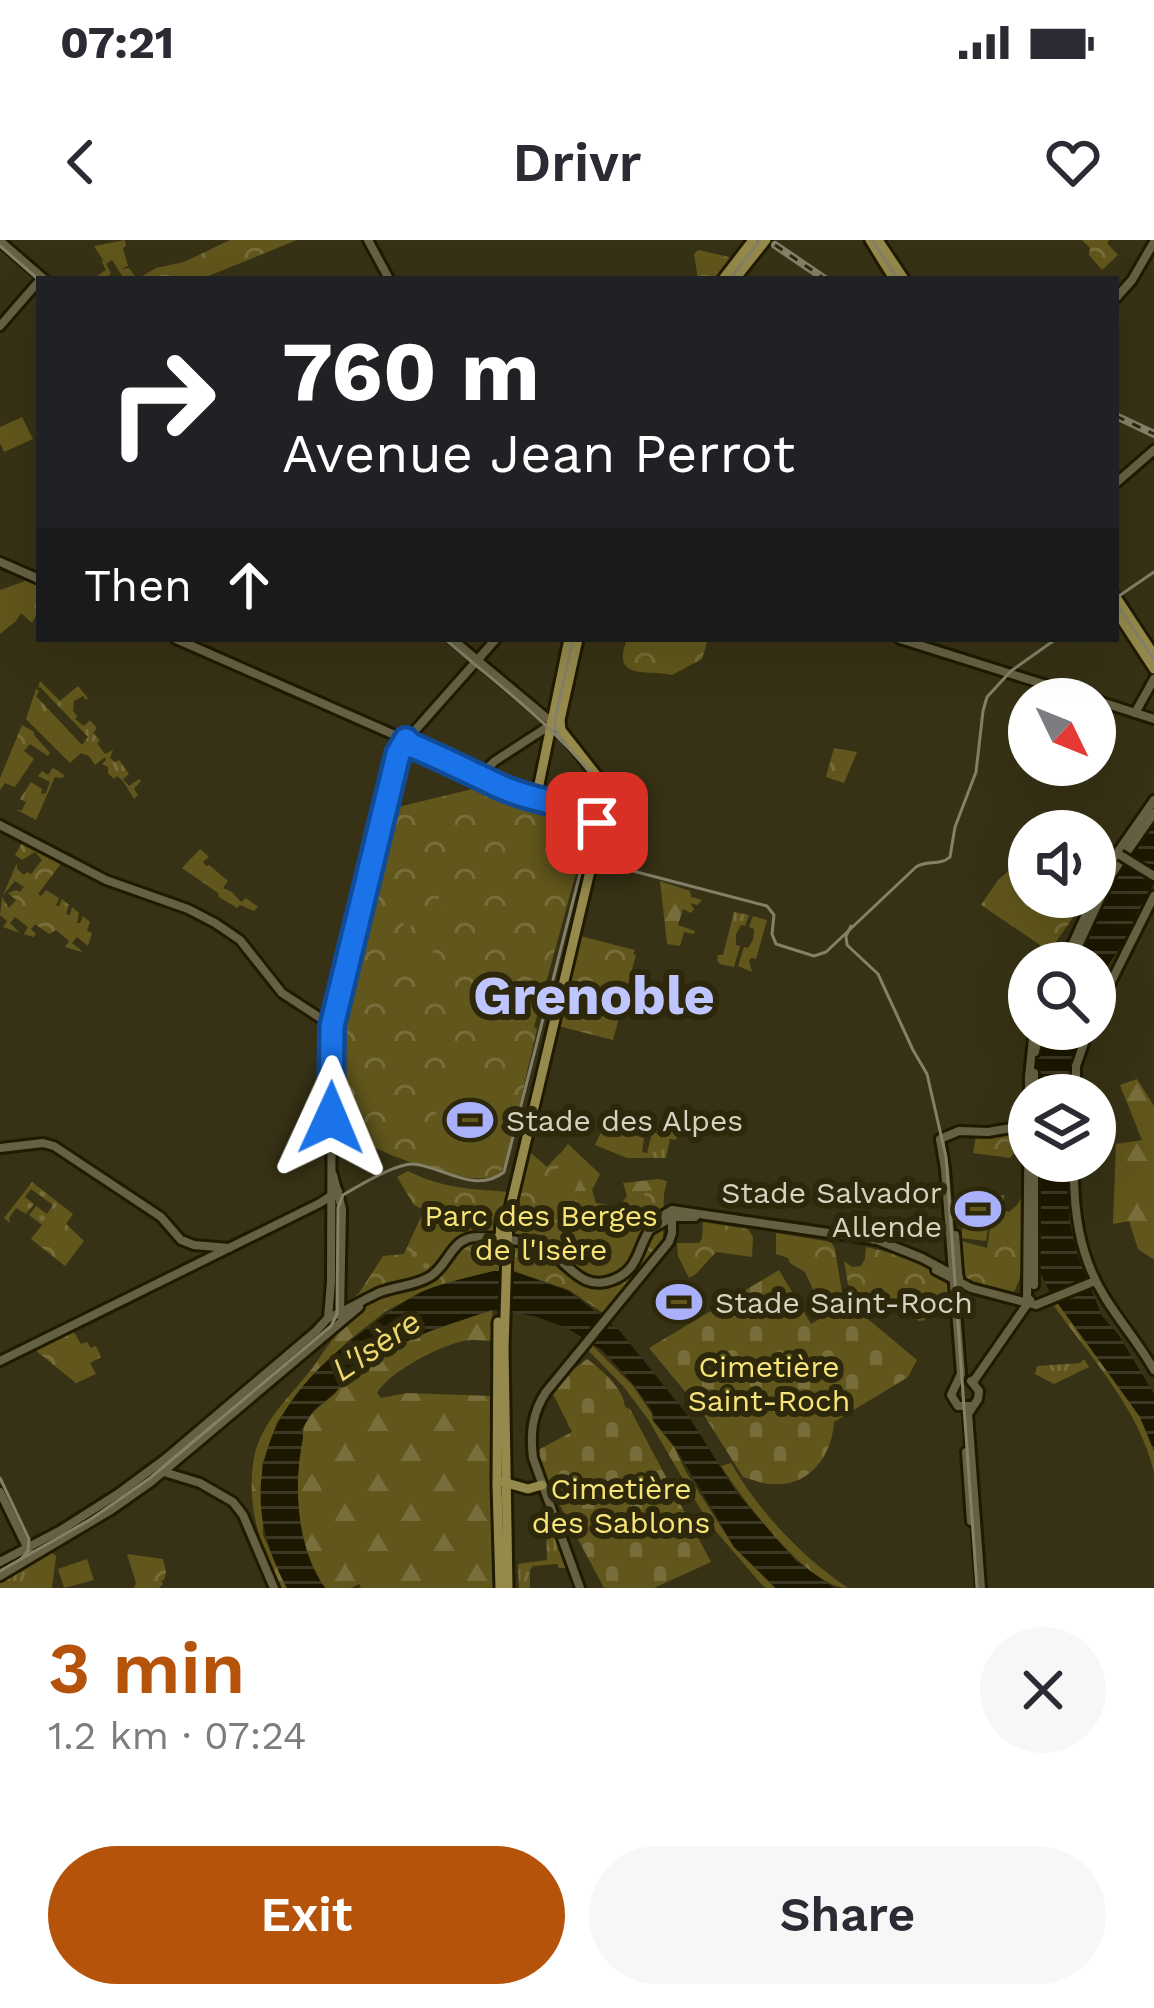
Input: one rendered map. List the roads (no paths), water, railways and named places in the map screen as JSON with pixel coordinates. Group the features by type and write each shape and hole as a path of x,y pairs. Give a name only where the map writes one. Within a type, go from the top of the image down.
{"main road":[{"path":"367,240 385,276"},
{"path":"737,276 753,240"},
{"path":"726,276 766,240"},
{"path":"874,240 893,276"},
{"path":"874,240 902,276"},
{"path":"0,241 38,276"},
{"path":"1119,295 1154,242"},
{"path":"0,326 36,286"},
{"path":"1119,480 1152,452"},
{"path":"0,562 36,578"},
{"path":"1119,602 1154,656"},
{"path":"1119,616 1154,669"},
{"path":"183,642 499,786 592,812 597,823"},
{"path":"456,642 553,728 611,793"},
{"path":"336,1317 331,1282 335,1197 332,1026 401,739 493,642"},
{"path":"553,728 568,642"},
{"path":"539,799 577,642"},
{"path":"909,642 1023,678"},
{"path":"1135,713 1153,684"},
{"path":"1116,707 1154,719"},
{"path":"480,775 495,761 553,728"},
{"path":"502,1482 497,1436 503,1233 597,823 604,796 611,793"},
{"path":"503,1233 611,793"},
{"path":"1116,859 1154,800"},
{"path":"1078,942 1113,872 1154,814"},
{"path":"0,825 106,880 215,923 240,940 278,989 332,1026"},
{"path":"1118,855 1154,876"},
{"path":"1116,972 1154,896"},
{"path":"321,1020 330,1017 337,1006"},
{"path":"966,1407 951,1395 961,1374 957,1277 940,1139 959,1131 1008,1128"},
{"path":"959,1131 947,1144 966,1374 979,1395 964,1414 979,1588"},
{"path":"0,1148 54,1146 161,1217 181,1240 213,1251"},
{"path":"1027,1182 1027,1304"},
{"path":"972,1381 1027,1304 1035,1280 1034,1182"},
{"path":"1075,1182 1076,1221 1094,1281 1154,1370"},
{"path":"0,1361 213,1251 231,1248 335,1197"},
{"path":"0,1576 30,1552 163,1472 336,1317 343,1213 335,1197"},
{"path":"580,1588 541,1482 531,1442 535,1414 546,1392 666,1244 669,1214"},
{"path":"122,1497 336,1317 376,1294 431,1276 455,1246 475,1237 503,1233 555,1256 572,1274 599,1282 625,1273 648,1228 669,1214 854,1235 904,1250 1027,1304 1051,1301 1094,1281"},
{"path":"934,1266 952,1255"},
{"path":"501,1325 504,1588"},
{"path":"958,1382 972,1381"},
{"path":"151,1469 200,1483 238,1507 274,1588"},
{"path":"502,1482 517,1478 541,1482"},
{"path":"0,1492 30,1552"},
{"path":"0,1562 30,1552"}],"water":[{"path":"1154,815 1154,883 1116,954 1116,942 1081,942 1092,918 1116,918 1116,869"},
{"path":"1037,1050 1075,1050 1073,1074 1036,1074"},
{"path":"1035,1182 1070,1182 1069,1220 1078,1257 1102,1316 1154,1394 1154,1451 1140,1417 1051,1294 1036,1265"},
{"name":"L'Isère","path":"494,1271 512,1271 569,1291 619,1330 689,1417 737,1493 795,1560 834,1588 776,1588 734,1547 675,1447 653,1420 653,1413 602,1350 567,1328 534,1316 492,1310 388,1350 314,1410 301,1430 299,1515 308,1554 325,1588 287,1588 270,1550 261,1479 283,1415 329,1359 395,1308 431,1288"}],"tram line":[{"path":"732,276 760,240"},
{"path":"872,240 896,276"},
{"path":"0,246 36,277"},
{"path":"1119,596 1154,572"},
{"path":"1119,608 1154,660"},
{"path":"449,642 534,714 593,777 614,810 633,871 767,906 774,915 776,944 814,956 826,952 916,867 950,857 955,827 976,772 987,697 1011,671 1052,642"},
{"path":"561,740 555,720 572,642"},
{"path":"0,1571 91,1519 150,1478 331,1326 337,1314 338,1208 343,1195 406,1165 482,1181 504,1172 599,799 596,781"},
{"path":"851,926 847,945 878,974 927,1074 946,1157 977,1588"},
{"path":"0,1478 29,1539 21,1559"}],"railway":[{"path":"775,245 821,276"},
{"path":"1119,417 1154,434"}],"place":[{"name":"Stade des Alpes","path":"470,1120"},
{"name":"Stade Salvador Allende","path":"978,1209"},
{"name":"Stade Saint-Roch","path":"679,1302"}],"district":[{"name":"Grenoble","path":"594,995"}],"park label":[{"name":"Parc des Berges de l'Isère","path":"541,1232"},
{"name":"Cimetière Saint-Roch","path":"769,1383"},
{"name":"Cimetière des Sablons","path":"621,1505"}]}
